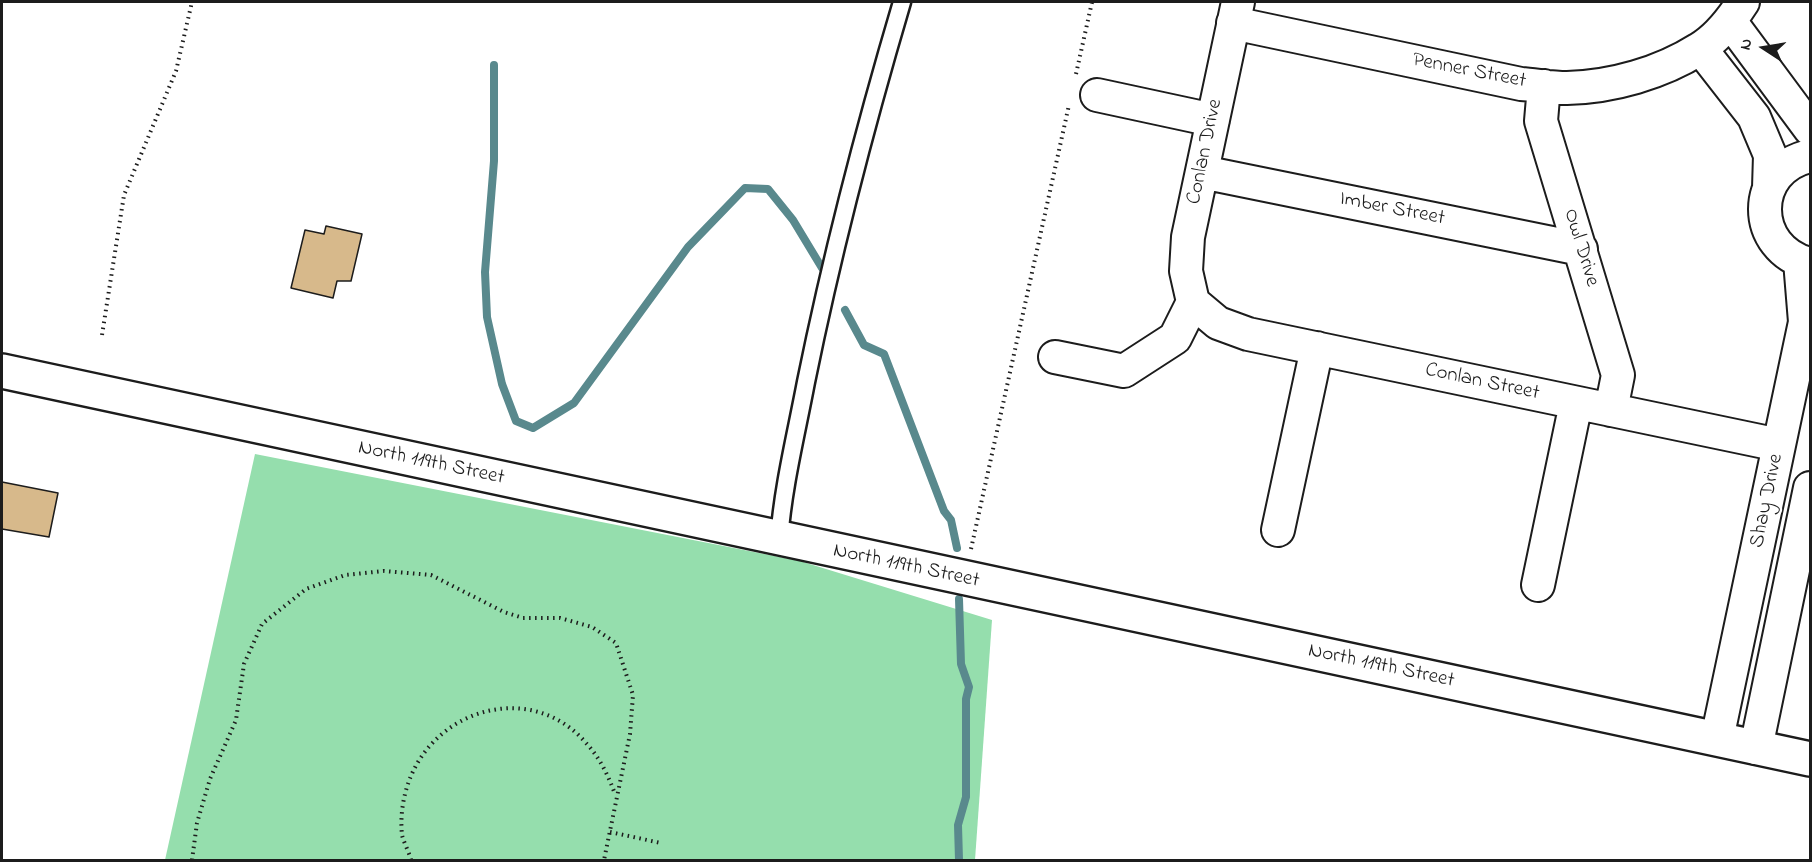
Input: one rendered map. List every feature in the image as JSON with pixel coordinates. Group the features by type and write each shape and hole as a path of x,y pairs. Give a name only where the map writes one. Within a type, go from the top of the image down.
{"street":[{"path":"1736,11 1810,129"},
{"name":"Penner Street","path":"1235,12 1521,84 1567,88 1612,84 1655,70 1701,49 1736,11"},
{"name":"Conlan Drive","path":"1193,302 1186,271 1188,237 1235,12"},
{"name":"Shay Drive","path":"1701,49 1754,117 1770,155 1769,188 1765,205 1766,223 1773,239 1785,252 1805,262 1805,321 1717,739"},
{"name":"Owl Drive","path":"1544,86 1541,121 1618,375 1611,410"},
{"path":"1080,91 1213,120"},
{"path":"1769,188 1779,173 1792,162 1810,156"},
{"name":"Imber Street","path":"1202,171 1581,249"},
{"path":"1055,357 1124,371 1175,338 1193,302"},
{"name":"Conlan Street","path":"1193,302 1218,323 1248,334 1779,445"},
{"path":"1278,530 1317,348"},
{"name":"North 119th Street","path":"2,371 779,540 1810,759"},
{"path":"1538,585 1576,403"},
{"name":"Shay Drive","path":"1756,748 1810,488"}],"lane":[{"path":"779,540 782,502 823,298 871,108 902,2"}],"path":[{"path":"102,335 124,195 176,71 192,2"},
{"path":"976,525 1080,91 1092,2"},
{"path":"192,861 197,823 210,779 236,720 244,664 262,624 306,589 345,575 384,571 431,575 504,612 523,618 560,618 592,627 616,643 633,695 630,734 615,795 604,861"},
{"path":"411,861 402,835 403,799 415,764 434,738 460,720 494,709 525,708 557,720 585,741 606,770 615,795"},
{"path":"610,832 661,843"}],"green space":[{"path":"255,454 800,561 992,620 975,860 165,860"}],"building":[{"path":"326,226 362,234 351,281 337,281 333,298 291,288 305,230 324,234"},
{"path":"2,482 58,493 49,537 2,529"}],"waterway":[{"path":"494,65 494,161 485,272 487,317 502,384 516,421 533,428 574,403 688,247 745,188 768,189 793,220 822,268"},
{"path":"845,310 864,345 884,354 944,511 951,520 957,548"},
{"path":"959,599 961,664 969,687 966,699 966,797 958,825 959,860"}]}
